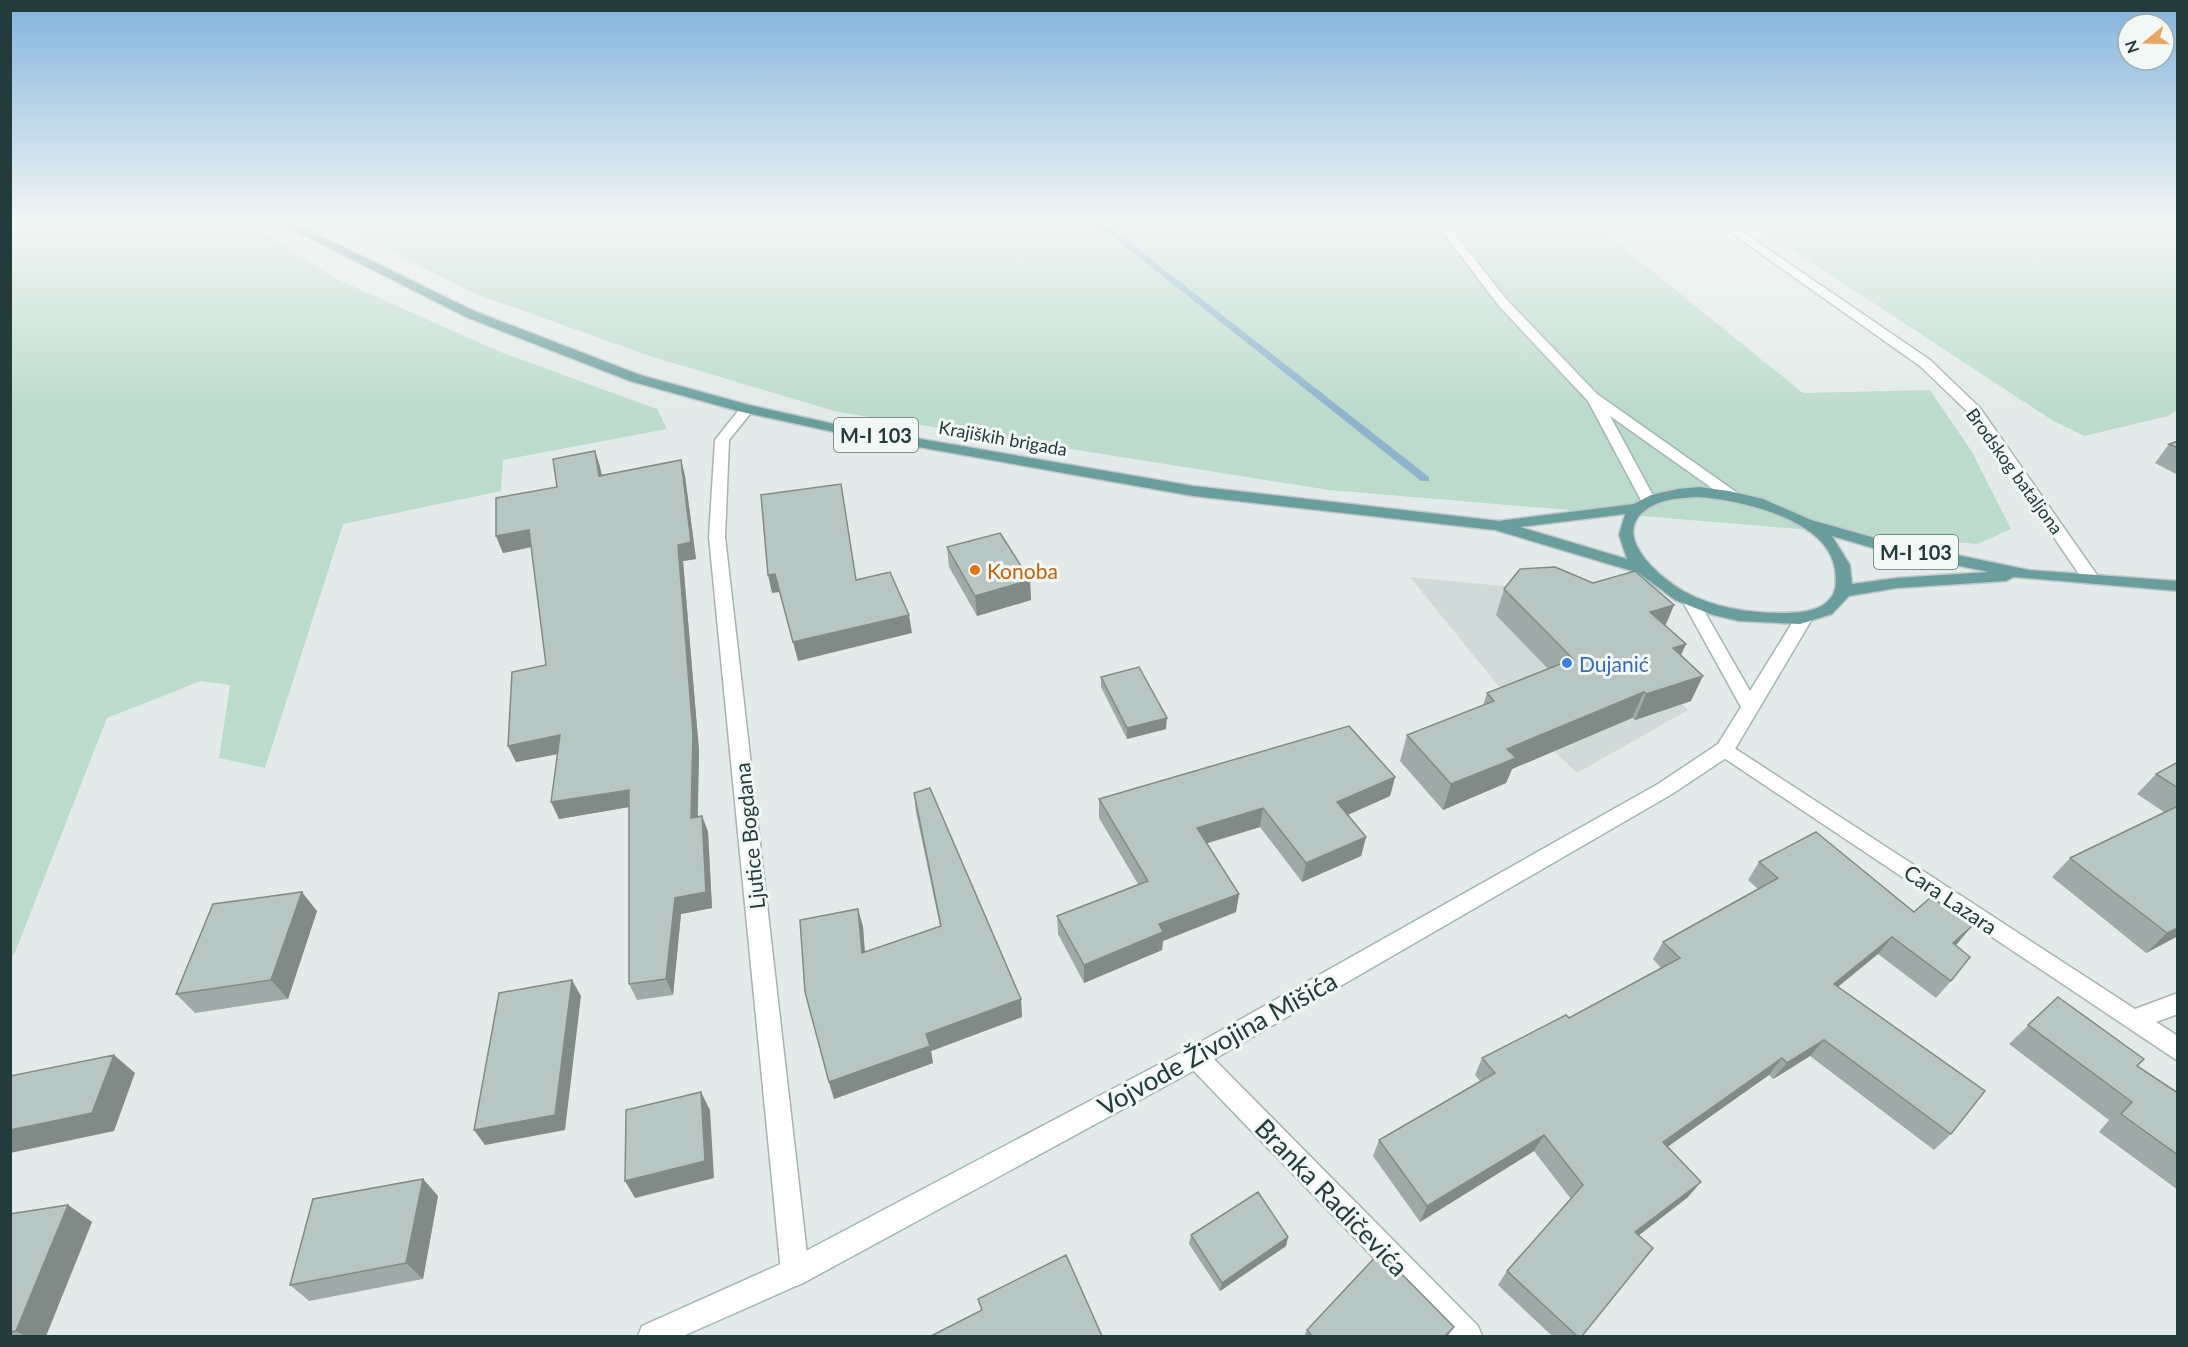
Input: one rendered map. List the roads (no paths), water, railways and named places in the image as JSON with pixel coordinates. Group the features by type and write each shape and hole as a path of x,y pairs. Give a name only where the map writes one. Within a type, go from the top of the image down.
{"main road":[{"name":"Krajiških brigada","path":"415,287 470,314 635,378 747,409 834,428 1193,491 1497,525 1643,569"},
{"name":"M-I 103","path":"1804,523 1830,545 1845,569 1844,591 1833,606 1803,619 1754,619 1722,613 1691,602 1673,592 1643,569 1631,552 1626,535 1629,520 1643,505 1672,494 1699,492 1731,495 1765,504 1804,523 1873,543 2029,575"},
{"name":"Krajiških brigada","path":"1497,525 1643,505"},
{"name":"M-I 103","path":"1844,591 1897,584 2029,575 2178,586"}],"street":[{"path":"1491,287 1592,397 1731,495"},
{"name":"Brodskog bataljona","path":"1815,287 1925,363 1975,411 2091,579"},
{"path":"1592,397 1643,505"},
{"name":"Ljutice Bogdana","path":"747,409 722,440 717,537 795,1272"},
{"path":"1691,602 1750,707"},
{"name":"Vojvode Živojina Mišića","path":"652,1336 795,1272 1196,1057 1665,789 1725,749 1803,619"},
{"name":"Cara Lazara","path":"1725,749 2178,1050"},
{"path":"2134,1020 2178,1003"},
{"name":"Branka Radičevića","path":"1196,1057 1468,1336"}],"waterway":[{"path":"1181,287 1425,479"}],"place":[{"name":"Konoba","path":"975,570"},
{"name":"Dujanić","path":"1567,663"}]}
